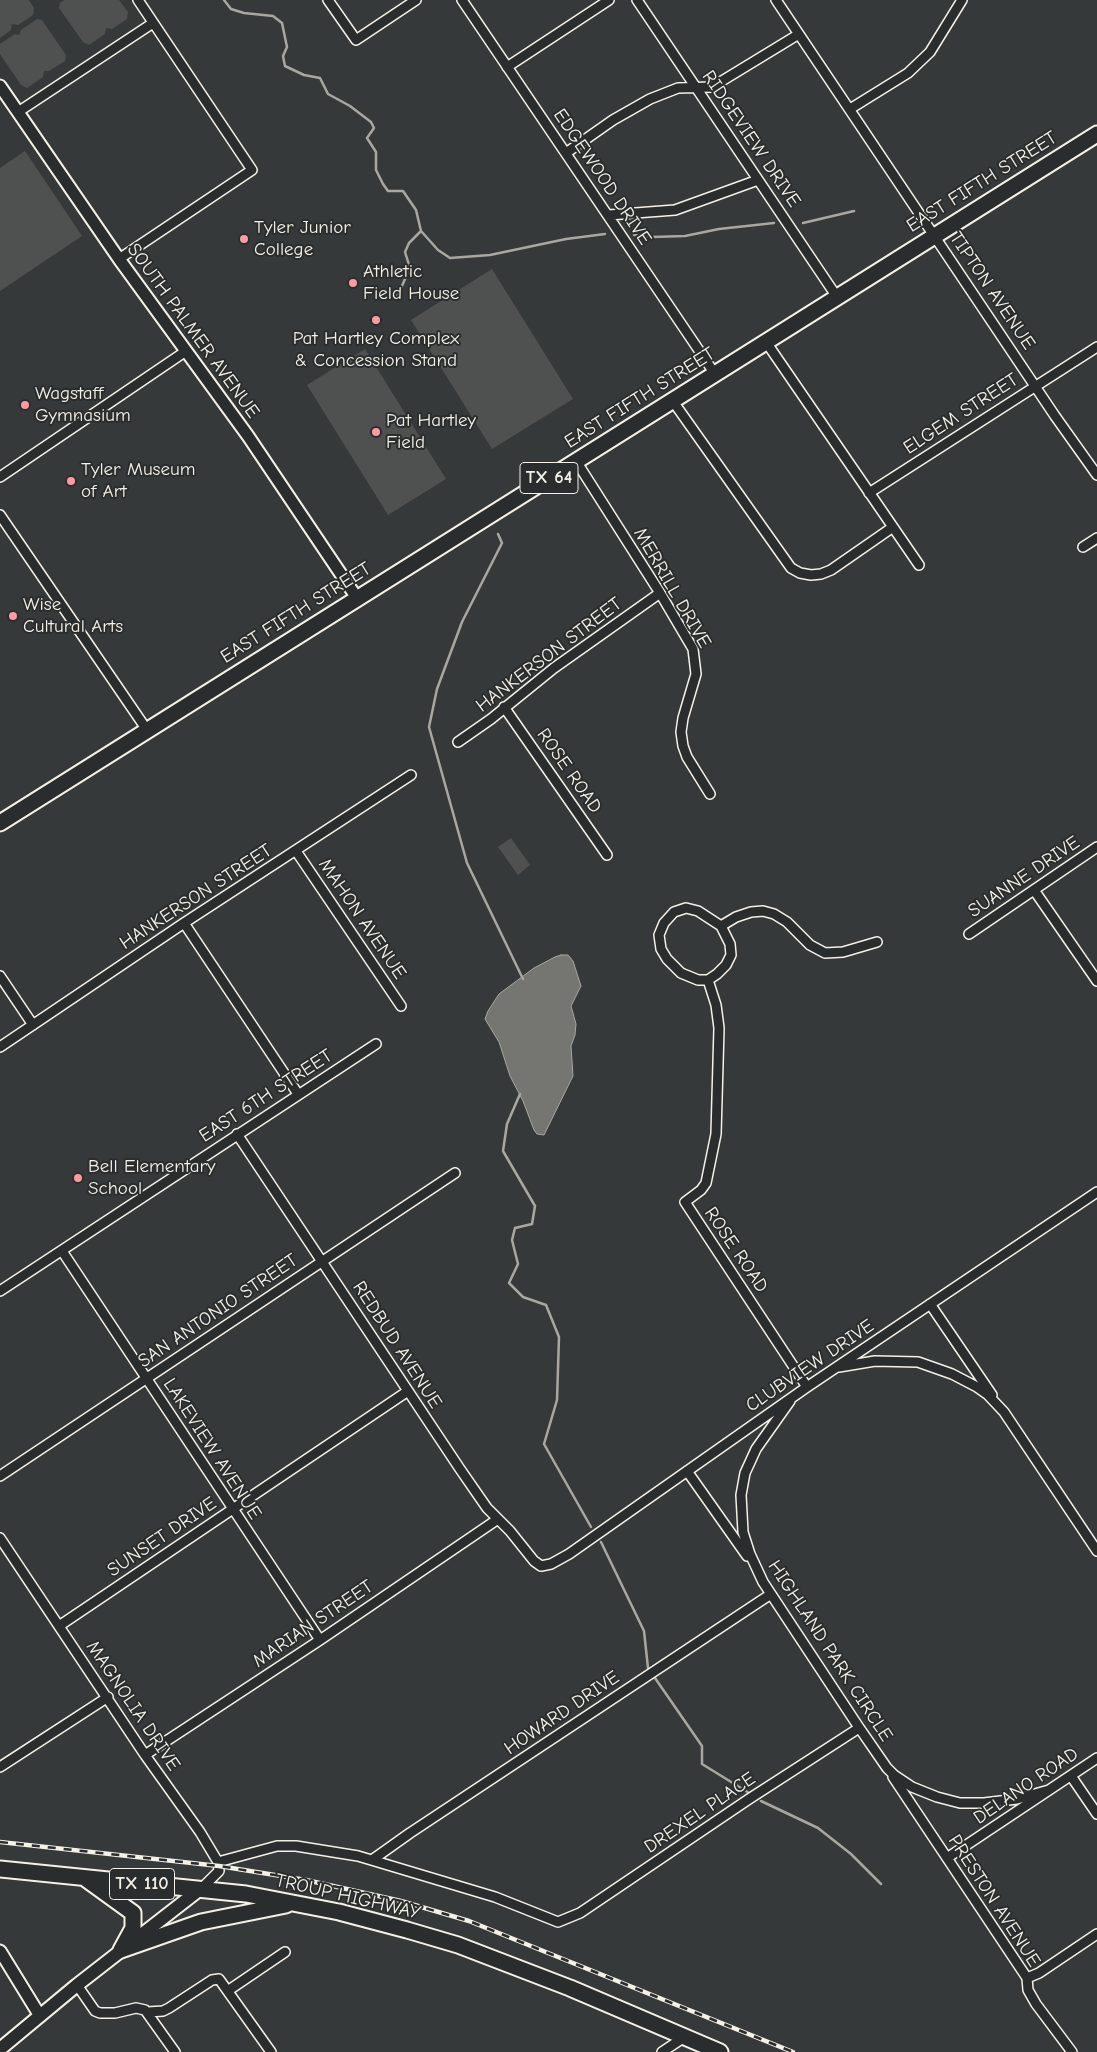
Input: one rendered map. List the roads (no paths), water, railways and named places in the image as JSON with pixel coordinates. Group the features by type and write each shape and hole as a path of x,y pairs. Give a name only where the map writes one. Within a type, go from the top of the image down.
{"main road":[{"name":"EAST FIFTH STREET","path":"0,823 1097,134"},
{"name":"TX 110","path":"0,1869 199,1890"},
{"path":"85,1878 124,1905 133,1914 133,1928 121,1950"},
{"name":"TROUP HIGHWAY","path":"199,1890 246,1894 347,1915 458,1945 570,1988 683,2038 720,2052"},
{"path":"0,2049 77,1984 199,1890"},
{"path":"121,1950 201,1922 293,1904"}],"street":[{"path":"119,259 252,170 138,0"},
{"path":"328,0 356,40 416,0"},
{"name":"EDGEWOOD DRIVE","path":"462,0 715,374"},
{"path":"508,67 609,0"},
{"name":"RIDGEVIEW DRIVE","path":"637,0 837,296"},
{"name":"TIPTON AVENUE","path":"776,0 1097,475"},
{"path":"850,109 920,63 943,35 962,0"},
{"path":"18,112 153,23"},
{"path":"566,153 613,120 650,99 678,88 712,87 799,34"},
{"name":"SOUTH PALMER AVENUE","path":"0,86 119,259 248,436 358,598"},
{"path":"609,215 675,210 758,180"},
{"path":"766,342 919,565"},
{"name":"ELGEM STREET","path":"869,493 1097,347"},
{"path":"0,477 186,351"},
{"path":"672,400 791,568 800,573 811,575 831,570 893,527"},
{"name":"MERRILL DRIVE","path":"576,461 660,593 692,649 696,660 696,674 683,718 681,732 687,757 710,794"},
{"path":"0,515 147,730"},
{"path":"1083,547 1097,538"},
{"name":"HANKERSON STREET","path":"458,742 554,668 660,593"},
{"name":"ROSE ROAD","path":"504,707 607,855"},
{"name":"HANKERSON STREET","path":"0,1047 184,923 411,775"},
{"name":"SUANNE DRIVE","path":"969,934 1097,847"},
{"name":"MAHON AVENUE","path":"296,851 401,1006"},
{"path":"1034,890 1097,981"},
{"path":"686,908 698,911 721,926 730,944 731,955 726,965 708,980 692,978 676,968 663,954 659,935 668,918 674,912 686,908"},
{"path":"721,926 743,914 763,911 784,919 810,945 825,954 843,952 877,942"},
{"path":"184,923 298,1094"},
{"path":"0,976 33,1025"},
{"name":"ROSE ROAD","path":"708,980 716,1005 719,1028 716,1134 706,1183 701,1190 684,1202 807,1387"},
{"name":"EAST 6TH STREET","path":"3,1289 376,1044"},
{"name":"REDBUD AVENUE","path":"237,1134 487,1508 510,1531 534,1561 541,1566"},
{"name":"SAN ANTONIO STREET","path":"0,1476 455,1173"},
{"name":"CLUBVIEW DRIVE","path":"541,1566 551,1564 568,1554 834,1368 1097,1192"},
{"name":"LAKEVIEW AVENUE","path":"62,1251 320,1640"},
{"path":"0,1277 3,1289"},
{"path":"930,1304 1097,1551"},
{"path":"834,1368 875,1361 904,1361 929,1365 964,1379 977,1387 987,1394 1004,1412"},
{"name":"SUNSET DRIVE","path":"59,1626 408,1392"},
{"name":"HIGHLAND PARK CIRCLE","path":"795,1395 756,1448 742,1484 742,1526 754,1566 771,1594 859,1728 888,1768 912,1787 937,1797 960,1803 1010,1800 1049,1790"},
{"path":"687,1471 754,1566"},
{"name":"MARIAN STREET","path":"145,1755 498,1520"},
{"name":"MAGNOLIA DRIVE","path":"0,1538 145,1755 200,1832 218,1862"},
{"name":"HOWARD DRIVE","path":"372,1860 771,1594"},
{"path":"0,1767 108,1697"},
{"name":"DREXEL PLACE","path":"372,1860 495,1897 558,1922 580,1913 749,1799 859,1728"},
{"name":"DELANO ROAD","path":"947,1858 1095,1758"},
{"name":"PRESTON AVENUE","path":"888,1768 1027,1978 1028,1990 1072,2052"},
{"path":"1071,1776 1097,1814"},
{"path":"199,1890 219,1871 218,1862 277,1846 296,1846 372,1860"},
{"path":"1027,1978 1039,1973 1097,1934"},
{"path":"0,1950 40,2016"},
{"path":"229,1990 285,1952"},
{"path":"148,2012 163,2011 216,1978 222,1980 271,2052"},
{"path":"77,1984 95,2011 100,2013 116,2013 136,2008 141,2008 148,2012 175,2052"},
{"path":"662,2052 683,2038"}],"waterway":[{"path":"224,0 231,9 244,13 273,16 282,23 287,47 283,56 285,66 304,75 320,78 328,94 350,106 371,122 374,128 367,138 376,152 376,170 383,184 388,191 403,191 416,210 421,231 438,250 450,258 490,255 566,239 605,234"},
{"path":"803,223 854,211"},
{"path":"634,235 652,237 685,236 719,229 774,223"},
{"path":"397,297 410,268 405,252 409,243 421,231"},
{"path":"498,534 502,543 462,622 437,689 429,727 467,863 523,979"},
{"path":"520,1094 507,1124 503,1151 535,1206 532,1224 515,1228 512,1240 518,1264 509,1283 523,1297 546,1305 559,1337 557,1400 544,1444 591,1527"},
{"path":"601,1542 644,1631 648,1668"},
{"path":"655,1678 702,1746 702,1764 749,1793"},
{"path":"761,1801 818,1828 851,1854 881,1884"}],"railway":[{"path":"0,1842 219,1866 306,1880 401,1901 469,1921 793,2052"}],"place":[{"name":"Tyler Junior College","path":"244,239"},
{"name":"Athletic Field House","path":"353,283"},
{"name":"Pat Hartley Complex & Concession Stand","path":"376,320"},
{"name":"Wagstaff Gymnasium","path":"25,405"},
{"name":"Pat Hartley Field","path":"376,432"},
{"name":"Tyler Museum of Art","path":"71,481"},
{"name":"Wise Cultural Arts","path":"13,616"},
{"name":"Bell Elementary School","path":"78,1178"}]}
